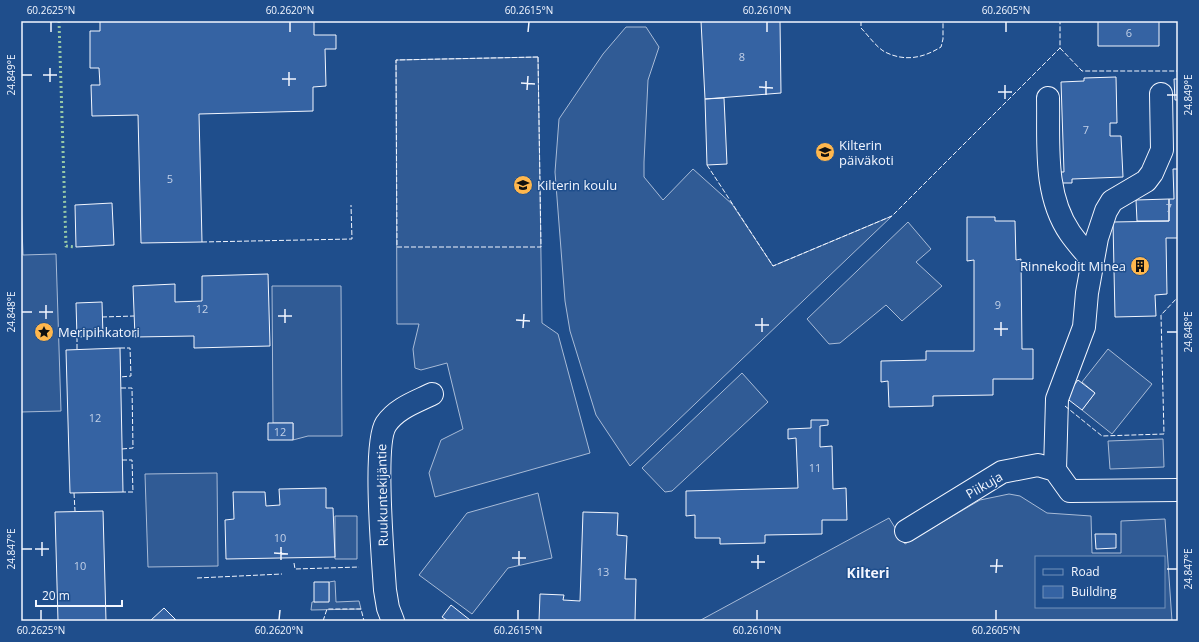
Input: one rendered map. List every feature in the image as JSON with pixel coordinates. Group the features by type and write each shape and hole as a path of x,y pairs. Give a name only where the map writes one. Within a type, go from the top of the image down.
{"street":[{"path":"1161,94 1162,150 1152,173 1146,181 1112,201 1106,211 1097,238 1084,326 1057,399 1056,470 1070,491 1178,490"},
{"path":"1048,98 1050,182 1057,208 1069,232 1093,261"},
{"name":"Ruukuntekijäntie","path":"393,621 384,590 380,439 386,424 397,412 432,394"},
{"name":"Piikuja","path":"906,532 1002,472 1038,465 1056,470"}],"shaded area":[{"path":"626,27 646,27 659,47 648,80 644,177 663,200 693,169 732,204 773,266 892,216 630,466 596,415 570,331 565,301 555,172 559,119 603,54"},
{"path":"538,57 542,323 558,334 590,453 435,497 429,473 441,440 463,429 447,363 421,370 415,368 413,349 419,324 397,324 396,60"},
{"name":"Meripihkatori","path":"21,200 23,255 56,254 61,411 21,412"},
{"path":"908,222 931,249 916,262 942,286 902,321 886,305 840,343 829,344 807,319"},
{"path":"272,286 341,286 342,436 308,436 293,440 293,423 273,423"},
{"path":"1108,349 1152,384 1112,434 1082,410 1095,393 1082,382"},
{"path":"742,373 768,402 672,491 665,492 642,468"},
{"path":"1163,439 1164,467 1110,469 1108,441"},
{"path":"217,473 218,566 148,567 145,474"},
{"path":"538,493 552,558 508,568 472,614 419,575 467,513"},
{"path":"1009,494 1020,496 1047,513 1091,516 1092,553 1121,553 1121,521 1165,519 1172,621 699,621 889,518 905,544 980,500"},
{"path":"335,516 357,516 357,559 335,559"},
{"path":"335,581 336,602 359,601 361,609 311,610 312,602 329,601 329,582"}],"building":[{"path":"100,21 314,21 314,35 336,35 336,49 325,49 326,86 313,87 313,111 199,114 202,242 141,243 138,115 92,116 91,85 100,85 99,68 90,68 90,31 100,31"},
{"path":"701,21 780,21 781,93 705,99"},
{"path":"1098,21 1159,21 1159,46 1098,46"},
{"path":"1116,77 1117,123 1110,123 1110,136 1121,136 1123,177 1072,179 1072,183 1060,183 1059,172 1064,172 1061,82 1084,81 1084,78"},
{"path":"1174,79 1178,79 1178,100 1175,100"},
{"path":"724,98 727,164 707,165 705,99"},
{"name":"Rinnekodit Minea","path":"1173,169 1178,169 1178,238 1166,238 1167,294 1155,295 1156,316 1115,317 1113,222 1169,221 1169,199 1174,199"},
{"path":"1169,199 1169,221 1137,221 1136,200"},
{"path":"112,203 114,245 76,247 75,205"},
{"path":"967,217 995,217 995,221 1015,221 1016,260 1021,259 1022,349 1033,349 1033,379 993,379 993,395 933,396 933,406 889,407 888,381 881,382 881,361 926,360 926,351 974,351 974,260 967,261"},
{"path":"268,274 270,346 194,348 194,336 135,337 133,286 175,284 175,302 202,301 202,276"},
{"path":"102,302 103,336 77,337 76,303"},
{"path":"120,348 123,492 70,493 66,350"},
{"path":"1078,380 1095,393 1082,410 1065,397"},
{"path":"811,420 828,420 828,425 820,426 820,447 832,446 833,489 846,488 847,520 822,520 822,534 765,535 765,543 720,544 720,538 695,538 695,515 686,516 686,491 798,488 796,438 788,439 788,429 811,428"},
{"path":"268,423 293,423 293,440 268,440"},
{"path":"326,488 326,508 333,508 335,557 226,559 225,520 234,519 233,492 265,492 266,506 280,505 279,489"},
{"path":"103,511 106,621 58,621 55,512"},
{"path":"583,512 618,513 617,535 627,536 625,579 636,579 635,621 539,621 540,594 564,595 563,600 580,601"},
{"path":"1095,534 1116,534 1116,548 1096,549"},
{"path":"314,582 329,582 329,602 314,602"},
{"path":"451,605 470,621 448,621 442,617"},
{"path":"164,608 176,620 150,621"}],"hedge":[{"path":"59,21 66,246 76,247"}],"fence":[{"path":"861,21 861,28 882,50 892,55 907,58 921,56 941,47 943,39 943,21"},
{"path":"707,165 773,266 892,216 1060,48 1060,21"},
{"path":"1060,48 1082,71 1178,71"},
{"path":"538,57 541,247 397,247 396,60 538,57"},
{"path":"202,242 352,239 351,205"},
{"path":"1065,406 1102,436 1164,434 1161,315 1178,297"},
{"path":"102,317 134,316"},
{"path":"77,337 77,349"},
{"path":"120,348 130,348 131,376 120,377"},
{"path":"121,388 132,388 133,448 122,449"},
{"path":"122,460 132,460 133,492 123,492"},
{"path":"74,493 75,511"},
{"path":"294,563 295,569 359,567"},
{"path":"197,578 282,574"},
{"path":"323,621 327,609 361,609 364,621"}],"place":[{"name":"Kilterin päiväkoti","path":"825,152"},
{"name":"Kilterin koulu","path":"523,185"},
{"name":"Rinnekodit Minea","path":"1140,266"},
{"name":"Meripihkatori","path":"44,332"}],"district":[{"name":"Kilteri","path":"868,573"}]}
